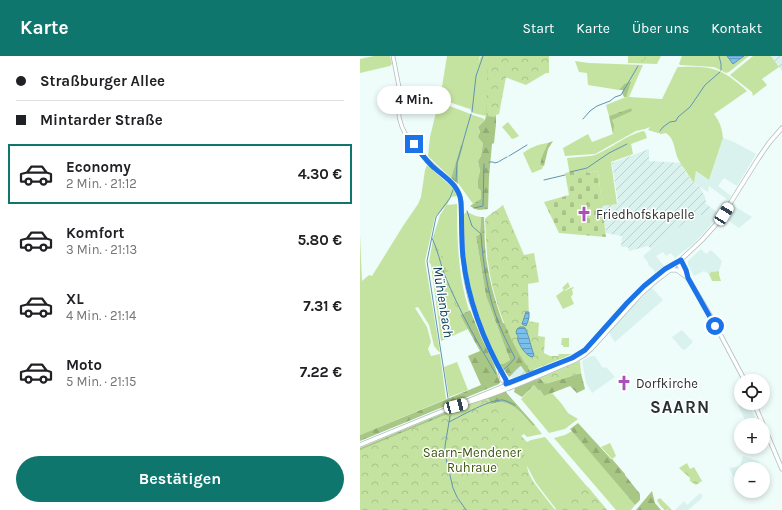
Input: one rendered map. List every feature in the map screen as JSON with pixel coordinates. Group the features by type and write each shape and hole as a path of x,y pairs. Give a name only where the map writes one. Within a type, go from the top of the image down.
{"main road":[{"path":"393,56 400,92 399,117 402,127 433,167 455,186 460,195 463,256 470,299 482,334 498,367 502,380 507,386"},
{"path":"603,333 640,295 670,270 702,240 719,221 758,159 782,128"},
{"path":"680,261 679,265 684,275"},
{"path":"680,261 740,374"},
{"path":"360,445 579,358 591,350 627,303 644,286 670,265 680,261"},
{"path":"670,270 677,270 688,278"},
{"path":"757,410 782,469"}],"shaded area":[{"path":"771,56 782,56 782,71 779,67"},
{"path":"723,138 756,154 737,186 724,178 718,186 731,196 728,200 709,186 708,192 694,183 696,171 709,180"},
{"path":"649,149 649,161 681,163 686,173 694,183 700,187 705,197 706,204 713,209 703,217 698,212 651,249 648,246 629,251 628,247 621,247 622,236 606,233 602,206 618,203 612,163"},
{"path":"734,206 752,217 739,228 726,219"},
{"path":"713,209 719,214 694,243 675,258 671,253 666,256 663,252 656,256 664,266 655,273 643,256 698,211 703,217"},
{"path":"701,249 706,254 711,250 722,261 719,271 711,272 709,274 704,271 694,276 688,265 688,261"},
{"path":"652,288 663,300 615,342 610,335 610,332 632,307"},
{"path":"682,330 693,342 685,350 682,349 672,337"},
{"path":"591,356 595,356 603,368 606,367 615,377 592,393 586,383 582,361"},
{"path":"521,366 526,373 514,378 509,377 516,368"},
{"path":"740,410 752,410 755,418 744,418"},
{"path":"743,456 759,462 741,462"},
{"path":"734,467 734,477 729,468"},
{"path":"700,493 703,496 701,497 702,498 688,510 675,510 684,501 687,505"}],"green space":[{"path":"374,56 390,56 392,64 390,66 360,73 360,59"},
{"path":"447,56 480,56 478,63 481,56 488,56 486,116 473,113 470,109 440,99"},
{"path":"488,56 508,78 506,77 496,104 496,124 494,143 492,144 488,209 479,210 470,206 481,199 481,191 478,188 480,171 478,161 481,156 483,143 478,137 480,132 478,127 485,120 486,116"},
{"path":"488,56 549,56 549,73 546,73 526,85 506,77 499,114 495,117 486,116"},
{"path":"628,56 661,56 657,64 628,63"},
{"path":"635,56 648,56 641,63 635,63"},
{"path":"682,56 749,56 726,73 714,67 680,65"},
{"path":"753,56 771,56 779,67 762,79 767,85 753,96 752,92 730,75"},
{"path":"575,61 643,65 629,97 662,99 678,67 704,67 718,70 747,91 714,114 720,125 723,138 709,180 696,171 694,183 678,159 673,141 669,135 666,133 661,134 648,130 650,127 636,131 595,154 565,156 563,148 588,134 592,142 613,134 612,120 631,108 609,116 606,105 626,97 624,84 619,90 588,85 587,73 579,72"},
{"path":"631,82 626,97 624,97 622,93 623,90 619,90 624,84"},
{"path":"438,104 451,107 485,120 478,127 483,143 481,156 478,161 480,171 478,188 481,191 481,200 473,204 458,183 458,163 461,145 451,178 428,156 430,137"},
{"path":"631,108 632,111 612,120 614,125 613,134 609,116"},
{"path":"508,122 519,136 512,139 502,127"},
{"path":"643,131 645,132 647,138 631,144 633,154 611,162 617,204 602,206 598,171 587,173 586,171 570,176 567,158 595,155 631,135"},
{"path":"553,141 548,149 544,166 540,165 548,143"},
{"path":"548,143 542,156 540,165 543,166 542,169 532,173 523,153 535,146"},
{"path":"461,145 463,145 458,163 458,184 451,178"},
{"path":"427,165 453,188 458,196 451,197 447,205 457,204 460,271 469,310 460,315 468,329 441,341 431,265 429,262 434,234 440,215 446,206 435,217 425,261 440,352 434,346 429,325 418,307 415,308 427,327 431,342 428,349 431,356 440,354 446,399 360,435 360,235 362,281 369,275 372,276 418,204 421,197"},
{"path":"586,169 587,173 598,171 606,237 559,233 544,202 569,195 565,173"},
{"path":"503,205 524,255 534,253 539,282 528,284 529,321 539,323 538,336 545,337 544,353 550,356 572,354 530,371 508,333 490,276 486,246 485,219"},
{"path":"467,212 481,217 480,233 476,236 486,296 510,360 503,364 500,364 488,340 474,302 468,276 464,245 464,214"},
{"path":"481,217 484,217 485,252 490,279 500,316 503,323 510,324 534,370 526,373 521,366 509,377 500,364 510,360 486,296 476,236 480,233"},
{"path":"434,234 448,269 452,289 462,308 458,312 442,275 433,241"},
{"path":"719,271 721,281 712,281 709,274 711,272"},
{"path":"568,282 570,287 565,290 567,292 566,290 573,287 574,288 572,289 573,294 571,297 574,304 563,309 556,296 564,290 562,288"},
{"path":"360,309 362,339 360,357"},
{"path":"470,310 494,364 500,382 499,384 360,441 360,435 481,385 468,356 480,351 460,315"},
{"path":"562,338 569,338 569,347 563,347 563,345 561,345"},
{"path":"580,361 581,373 545,384 540,378"},
{"path":"457,362 468,390 449,397 444,367"},
{"path":"581,373 585,389 577,393 570,386 544,396 534,385 522,397 514,392 515,388 540,378 545,384"},
{"path":"534,385 544,396 552,393 568,413 578,419 565,429 549,433 521,399"},
{"path":"505,391 535,425 533,426 522,414 509,404 498,402 360,453 360,448 461,406"},
{"name":"Saarn-Mendener Ruhraue","path":"488,397 491,404 525,440 522,444 530,480 555,510 360,510 360,450"},
{"name":"Saarn-Mendener Ruhraue","path":"498,402 509,404 522,414 533,426 535,425 542,434 527,437 524,434 521,436 527,442 545,437 607,510 555,510 360,510 467,416","holes":["527,466 536,483 556,509 555,510 535,484 526,467"]},
{"path":"578,423 612,459 640,494 640,500 635,505 570,429"},
{"path":"572,431 635,505 631,510 616,510 554,438"},
{"path":"610,443 616,456 612,459 601,447"},
{"path":"687,463 690,469 694,467 702,481 696,485 690,481 690,478 679,468"},
{"path":"588,487 607,510 555,510"},
{"path":"652,491 655,503 661,510 636,510"},
{"path":"660,498 672,510 665,510 662,508 657,500"}],"water":[{"path":"727,56 744,56 733,64"},
{"path":"526,312 529,312 529,318 526,326 522,324"},
{"path":"524,327 527,332 534,355 532,357 525,352 519,342 516,333 517,329"}],"waterway":[{"name":"Mühlenbach","path":"472,112 476,76 483,56"},
{"name":"Mühlenbach","path":"719,56 721,70"},
{"path":"583,119 597,106 621,95 638,66"},
{"name":"Mühlenbach","path":"660,131 670,122 676,121 678,117 690,107 705,85 720,72"},
{"name":"Mühlenbach","path":"456,181 457,163 471,114"},
{"name":"Mühlenbach","path":"570,172 587,168 609,153 627,144"},
{"path":"509,156 527,145"},
{"path":"489,162 497,163 507,157"},
{"path":"474,208 483,206 484,164"},
{"name":"Mühlenbach","path":"544,180 565,175"},
{"name":"Mühlenbach","path":"448,398 427,261 436,217 450,198 453,190"},
{"path":"467,211 472,226 481,234 490,296 500,327 515,358 504,369"},
{"path":"432,238 445,276 456,301 496,374"},
{"path":"449,422 476,408 497,400 508,401 515,405"},
{"name":"Mühlenbach","path":"450,416 445,454 453,488 466,510"}],"place":[{"name":"Friedhofskapelle","path":"584,214"},
{"name":"Dorfkirche","path":"624,383"}],"district":[{"name":"SAARN","path":"680,407"}],"route":[{"path":"414,144 433,167 455,186 460,195 463,256 470,299 482,335 506,380 506,384 578,356 644,286 670,265 681,260 688,278 715,326"}]}
